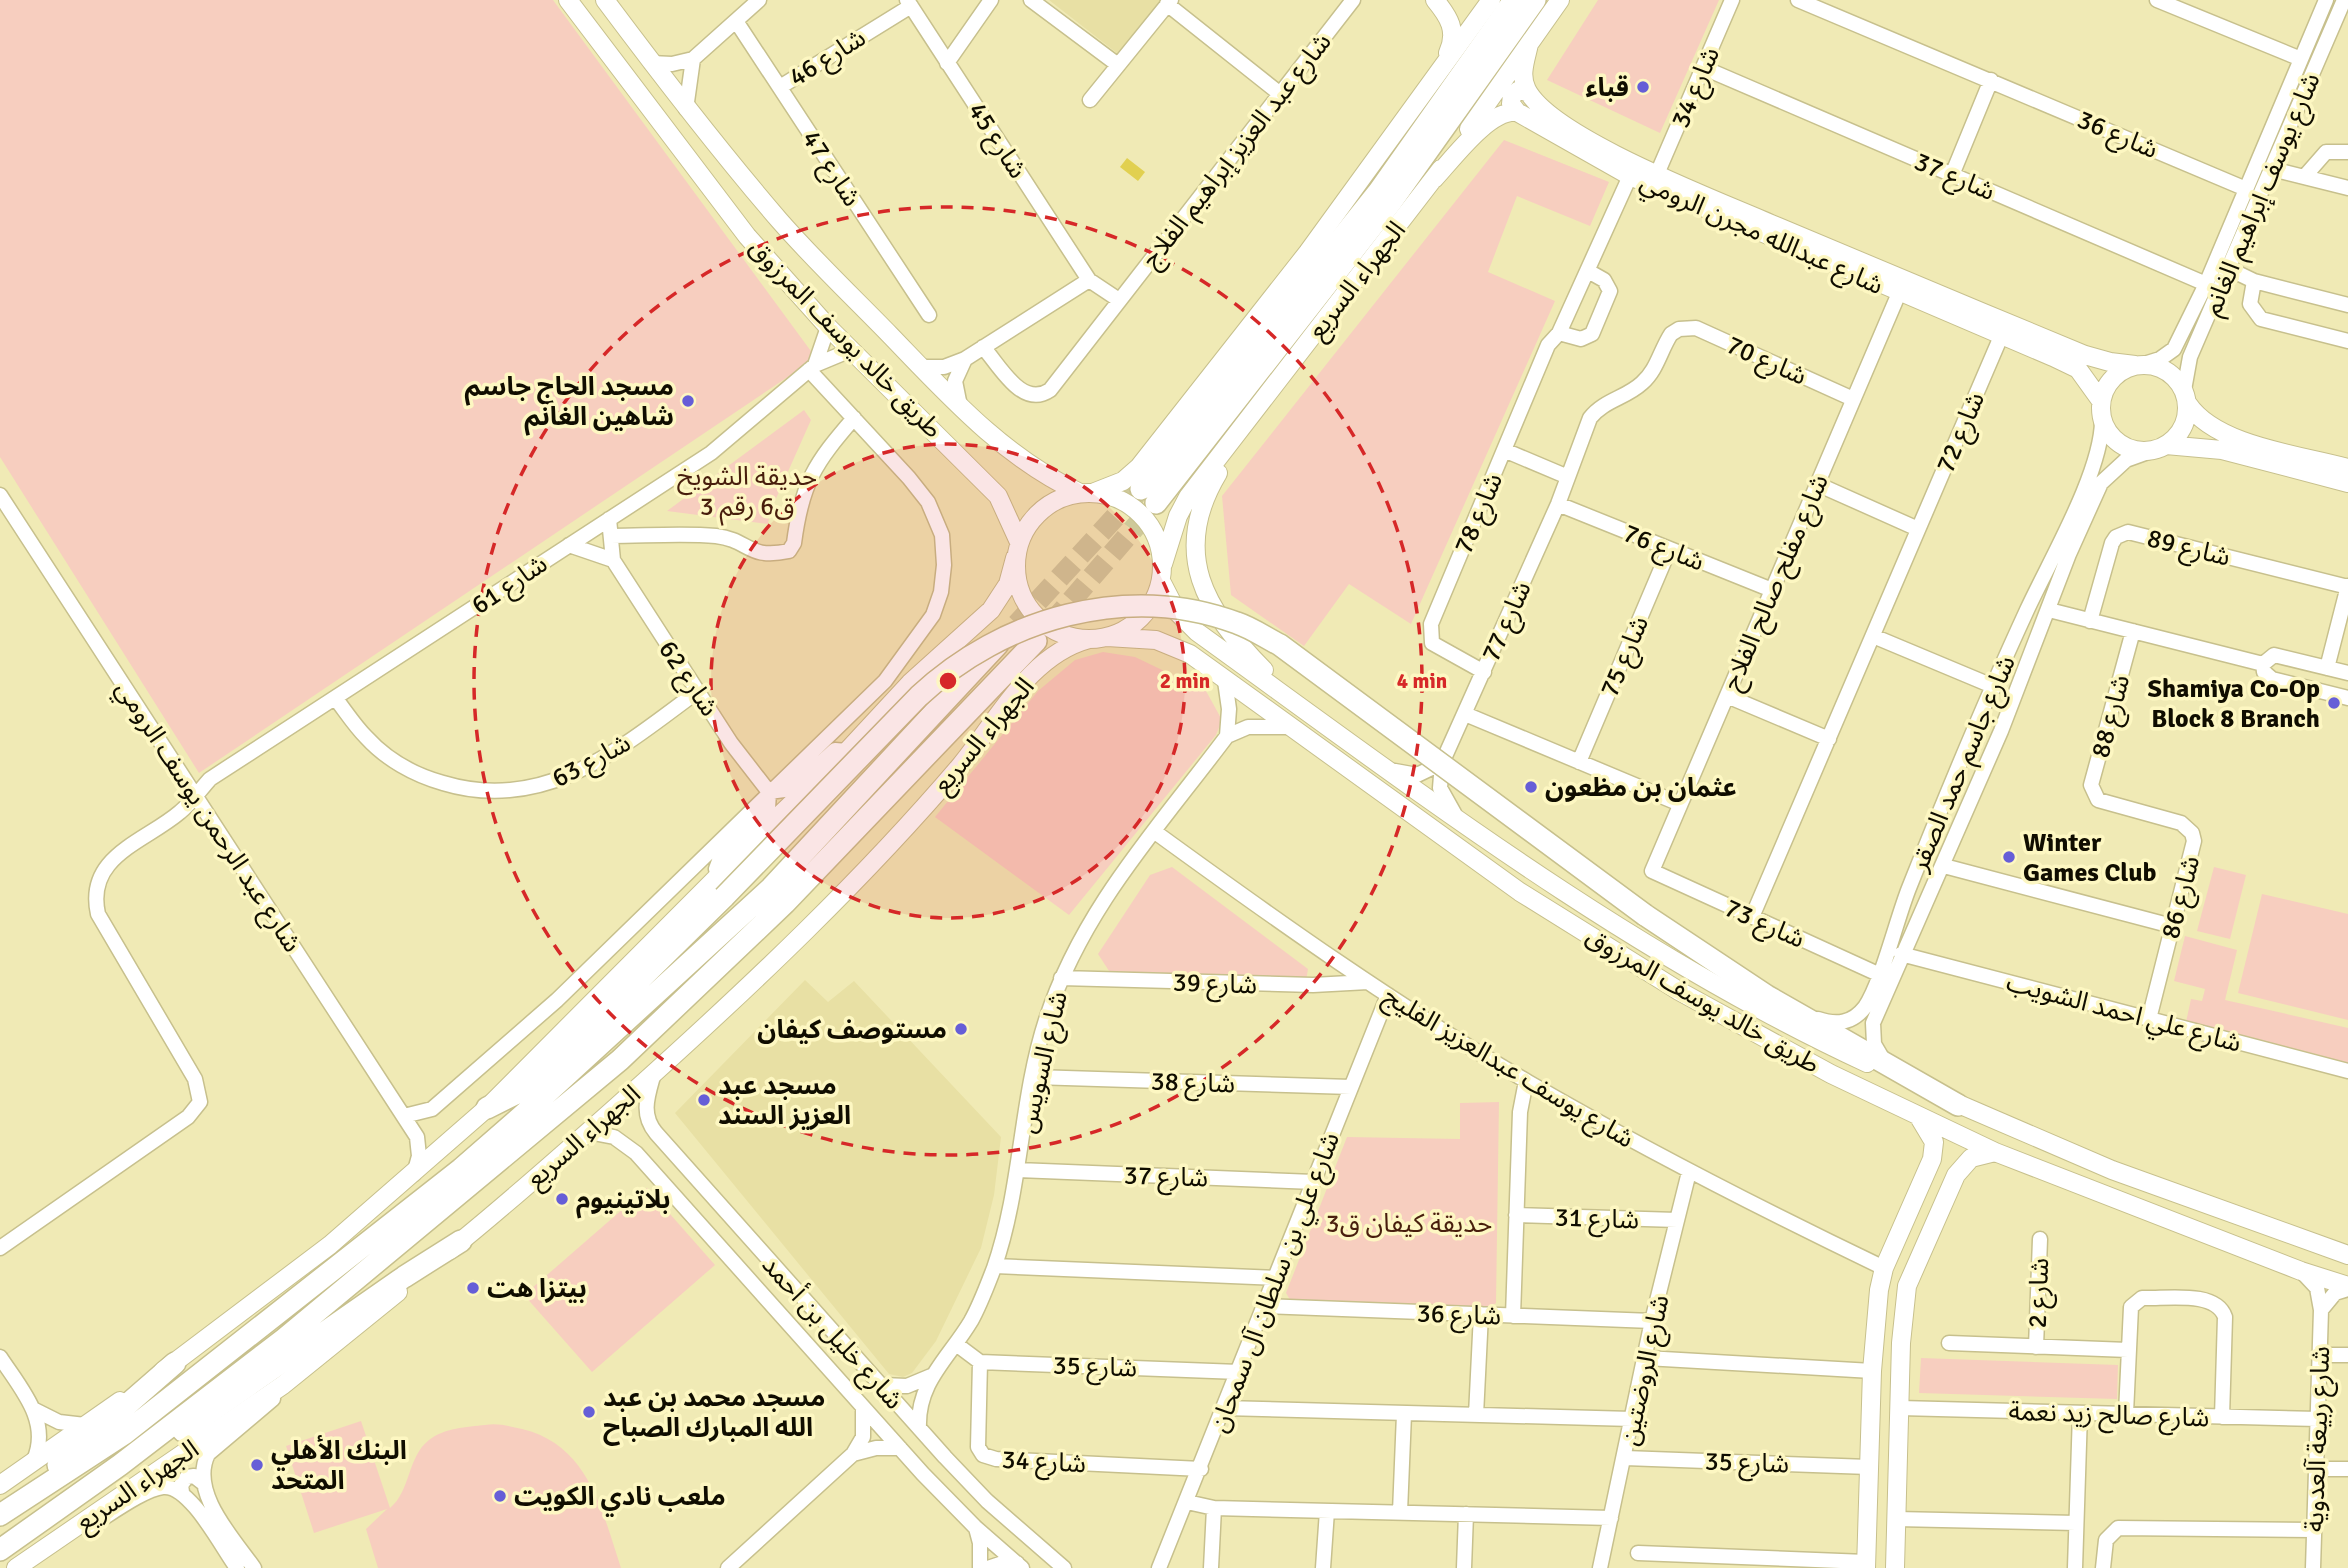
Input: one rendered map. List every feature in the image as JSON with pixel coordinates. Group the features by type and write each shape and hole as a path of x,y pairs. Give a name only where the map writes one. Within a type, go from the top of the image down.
{"highway":[{"name":"الجهراء السريع","path":"1514,0 1380,191 1148,496 1392,201 1535,0"},
{"path":"487,1108 523,1090 548,1070 724,897 919,696 965,657 991,642 1037,625 1088,611 1138,606 1164,606 1218,617 1239,624 1280,645 1645,915 1767,996 1958,1105"},
{"name":"الجهراء السريع","path":"1,1514 135,1426 461,1169 533,1106 771,888 1017,624"},
{"name":"الجهراء السريع","path":"0,1550 120,1465 305,1322 620,1060 785,903 1036,641"},
{"path":"120,1465 200,1422 404,1277 461,1241"},
{"path":"1,1514 175,1363"}],"main road":[{"name":"طريق خالد يوسف المرزوق","path":"568,0 747,236 828,327 982,477 1003,504 1017,550"},
{"name":"طريق خالد يوسف المرزوق","path":"605,0 686,109 781,222 920,367 1019,459 1048,478 1088,493"},
{"path":"1435,0 1450,19 1453,30 1450,51 1437,76"},
{"name":"الجهراء السريع","path":"1088,493 1122,481 1139,467 1308,252 1491,0"},
{"name":"الجهراء السريع","path":"1162,573 1178,516 1188,497 1434,178 1560,0"},
{"path":"1517,112 1511,104 1512,95 1519,90 1527,92 1523,75 1530,44"},
{"name":"شارع عبدالله مجرن الرومي","path":"1527,92 1571,129 1657,174 2085,355 2110,362 2139,364"},
{"path":"1434,178 1492,118 1505,112 1517,112"},
{"name":"شارع عبدالله مجرن الرومي","path":"1517,112 1630,176 1899,293 2002,334 2077,369 2101,401"},
{"path":"2348,467 2230,436 2209,427 2168,371 2139,364 2112,378 2101,401 2102,420 2108,431 2126,447 2222,450 2348,483"},
{"path":"2158,448 2183,428 2186,397"},
{"path":"1254,412 1205,496 1196,528 1197,565 1206,598 1225,628 1304,709"},
{"path":"0,1485 175,1363 330,1245 455,1139 847,751 909,683 991,610 1008,584 1017,550 1036,514 1064,496 1088,493 1124,501 1143,516 1156,534 1162,573 1156,597 1142,617 1122,632 1098,638 1060,633 1034,615 1023,598 1016,579 1017,550"},
{"name":"طريق خالد يوسف المرزوق","path":"1162,573 1177,612 1192,628 1580,904 1650,946 1840,1050 1958,1105 2112,1170 2348,1255"},
{"name":"طريق خالد يوسف المرزوق","path":"1098,638 1148,639 1171,644 1520,892 1679,991 1811,1063 1995,1152 2348,1287"},
{"name":"الجهراء السريع","path":"16,1568 283,1385 461,1241 588,1132 739,997 904,827 960,766 1044,662 1064,648 1098,638"},
{"path":"1520,892 1517,882 1524,878 1582,915 1650,946"},
{"path":"1866,1565 1872,1371 1877,1313 1884,1268 1934,1149 1931,1133 1919,1117"},
{"path":"1895,1568 1902,1343 1912,1270 1963,1165 1981,1154 1995,1152"},
{"path":"1918,1192 1924,1190 1936,1194 1942,1205"},
{"path":"2150,1213 2195,1224 2268,1251 2280,1246 2280,1237 2274,1230"},
{"path":"1877,1313 1890,1320 1904,1314"},
{"path":"1874,1341 1888,1334 1902,1343"}],"street":[{"path":"621,0 625,27"},
{"path":"651,62 672,64 693,59 759,0"},
{"path":"947,63 991,0"},
{"path":"1031,0 1118,65"},
{"name":"شارع عبد العزيز إبراهيم الفلاج","path":"984,347 1022,392 1042,395 1056,383 1353,0"},
{"name":"شارع 34","path":"1657,174 1732,0"},
{"name":"شارع 36","path":"1800,0 2246,189"},
{"path":"2157,0 2301,59"},
{"name":"شارع يوسف إبراهيم الغانم","path":"2139,364 2160,359 2174,349 2206,284 2326,0"},
{"name":"شارع يوسف إبراهيم الغانم","path":"2186,397 2190,357 2272,169 2342,23 2344,0"},
{"path":"1090,100 1169,2 1279,93"},
{"name":"شارع 45","path":"909,3 1089,280"},
{"name":"شارع 46","path":"780,87 909,3"},
{"name":"شارع 47","path":"736,21 929,315"},
{"path":"686,109 693,59"},
{"name":"شارع 37","path":"1704,68 2206,284"},
{"path":"1952,175 1990,80"},
{"path":"2305,176 2326,152 2348,152"},
{"path":"2272,169 2348,188"},
{"name":"شارع 78","path":"1484,672 1437,648 1432,643 1430,632 1548,345 1559,333 1630,176"},
{"path":"2229,269 2254,281 2348,305"},
{"path":"1559,333 1581,339 1592,334 1610,291 1604,279 1588,271"},
{"path":"920,367 944,367 965,359 1089,280 1119,300"},
{"path":"2254,281 2250,304 2261,319 2348,341"},
{"name":"شارع مفلح صالح الفلاح","path":"1652,871 1899,293"},
{"path":"812,367 828,327"},
{"name":"شارع 70","path":"1679,329 1696,328 1853,400"},
{"name":"شارع 77","path":"1461,821 1441,794 1439,777 1442,763 1558,503 1590,418 1605,403 1644,382 1652,373 1671,334 1679,329"},
{"name":"شارع 72","path":"1752,917 2002,334"},
{"name":"شارع 61","path":"0,1248 187,1117 200,1102 195,1079 98,914 95,893 100,874 113,857 181,811 210,779 725,443 812,367 851,350"},
{"path":"960,406 955,381 965,359"},
{"name":"طريق خالد يوسف المرزوق","path":"769,792 885,681 923,633 941,592 944,565 942,535 928,502 812,367"},
{"path":"611,536 713,536 731,538 754,553 789,551 794,543 804,487 811,472 854,418"},
{"name":"شارع جاسم حمد الصقر","path":"1767,996 1832,1024 1846,1022 1866,1005 1908,889 2008,654 2089,476 2102,437 2102,420"},
{"name":"شارع جاسم حمد الصقر","path":"1886,1064 1874,1044 1873,1023 1901,954 1944,866 2101,483 2126,460 2158,448"},
{"path":"1504,450 1568,477"},
{"path":"1817,484 1918,530"},
{"name":"شارع عبد الرحمن يوسف الرومي","path":"0,495 417,1137"},
{"name":"شارع 76","path":"1558,503 1772,590"},
{"name":"شارع 62","path":"609,519 613,560 698,691 769,792"},
{"name":"شارع 89","path":"2090,621 2112,543 2116,537 2128,532 2348,587"},
{"path":"569,545 613,560"},
{"name":"شارع 75","path":"1579,762 1669,550"},
{"path":"2327,668 2348,587"},
{"path":"2049,610 2263,664"},
{"name":"شارع 88","path":"2098,800 2091,785 2133,631"},
{"path":"1873,636 1994,687"},
{"path":"2008,654 2014,649 2023,648 2029,656 2028,662"},
{"path":"2263,664 2274,655 2348,673"},
{"path":"2263,664 2264,673 2272,679 2348,698"},
{"path":"1225,681 1229,709 1227,736 1248,727 1287,727"},
{"name":"شارع 63","path":"336,699 366,738 403,767 425,778 457,787 499,793 533,788 586,768 614,752 698,691"},
{"path":"1727,696 1829,739"},
{"path":"1465,714 1680,804"},
{"name":"شارع السويس","path":"919,1428 920,1406 931,1376 972,1320 995,1266 1018,1170 1045,1023 1061,978 1091,918 1117,879 1227,736"},
{"path":"404,1116 432,1109 484,1065 556,1000 769,792 788,791 835,750 847,751"},
{"path":"1384,767 1418,775 1442,763"},
{"path":"719,876 716,869 719,861 768,809 769,792"},
{"name":"شارع 86","path":"2098,800 2181,823 2192,833 2193,850 2149,1019"},
{"name":"شارع يوسف عبدالعزيز الفليج","path":"1155,832 1368,982 1526,1081 1689,1172 1884,1268"},
{"path":"1944,866 2172,926"},
{"name":"شارع 73","path":"1652,871 1878,974"},
{"path":"1908,889 1908,897 1913,905 1923,904 1930,897"},
{"name":"شارع علي احمد الشويب","path":"1901,954 2348,1071"},
{"name":"39 شارع","path":"1061,978 1313,985 1368,982"},
{"name":"شارع علي بن سلطان آل سمحان","path":"1159,1568 1201,1469 1388,995"},
{"name":"شارع خليل بن أحمد","path":"654,1073 646,1108 648,1122 656,1133 945,1458 987,1501 1064,1568"},
{"name":"شارع 38","path":"1034,1077 1351,1087"},
{"name":"شارع 31","path":"1513,1315 1520,1112 1526,1081"},
{"name":"شارع خليل بن أحمد","path":"588,1132 614,1137 636,1153 923,1474 975,1527 1019,1566"},
{"path":"636,1153 640,1137 656,1133"},
{"path":"414,1174 419,1156 417,1137 438,1146 455,1139"},
{"name":"شارع 37","path":"1018,1170 1314,1182"},
{"name":"شارع الروضتين","path":"1600,1568 1652,1321 1689,1172"},
{"name":"شارع 31","path":"1516,1215 1677,1220"},
{"name":"شارع 2","path":"2036,1347 2040,1239"},
{"path":"995,1266 1276,1278"},
{"name":"شارع ربيعة آلعدوية","path":"2301,1271 2317,1288 2321,1310 2313,1568"},
{"name":"شارع ربيعة آلعدوية","path":"2321,1310 2335,1293 2348,1287"},
{"path":"2126,1413 2128,1314 2134,1302 2141,1298 2210,1300 2217,1304 2225,1318 2222,1418"},
{"name":"شارع 36","path":"1265,1306 1652,1321"},
{"path":"1476,1415 1481,1314"},
{"name":"شارع 2","path":"1949,1343 2127,1350"},
{"path":"956,1344 980,1362"},
{"path":"825,1365 839,1360 845,1345"},
{"path":"2320,1355 2348,1355"},
{"path":"0,1357 35,1410 40,1437 34,1460"},
{"path":"1646,1358 1872,1371"},
{"name":"شارع 34","path":"980,1362 978,1447 989,1458 1201,1469"},
{"name":"شارع 35","path":"980,1362 1239,1372"},
{"path":"842,1385 848,1370 863,1366"},
{"path":"882,1385 907,1386 931,1376"},
{"path":"203,1483 202,1466 208,1454 271,1403 283,1385"},
{"path":"728,1568 853,1454 865,1428 863,1408"},
{"path":"1224,1408 1632,1419"},
{"name":"شارع صالح زيد نعمة","path":"1900,1408 2318,1419"},
{"path":"35,1410 59,1422 85,1425"},
{"path":"1400,1512 1404,1413"},
{"path":"2075,1568 2080,1413"},
{"path":"853,1454 876,1448 900,1448"},
{"path":"923,1474 938,1471 945,1458"},
{"name":"شارع 35","path":"1625,1458 1869,1467"},
{"path":"2316,1469 2348,1469"},
{"path":"182,1492 182,1482 187,1477 194,1476 203,1483 233,1538 254,1568"},
{"path":"44,1548 76,1535 162,1487 182,1492 190,1498 237,1568"},
{"path":"1187,1502 1214,1508 1611,1518"},
{"path":"1211,1568 1214,1508"},
{"path":"1323,1568 1326,1511"},
{"path":"1464,1568 1466,1514"},
{"path":"1896,1519 2076,1523"},
{"path":"975,1527 980,1543 980,1568"},
{"path":"2104,1568 2106,1540 2118,1528 2314,1530"},
{"path":"1638,1553 1701,1562 1866,1565"},
{"path":"988,1568 1006,1562 1019,1566"}],"shaded area":[{"path":"1049,0 1167,0 1122,57"},
{"path":"1127,158 1145,172 1138,181 1120,167"},
{"path":"805,980 828,1002 854,981 1001,1137 994,1195 981,1248 936,1341 912,1373 903,1377 889,1374 675,1113"}],"green space":[{"path":"0,0 553,0 816,358 199,773 0,457"},
{"path":"1598,0 1719,0 1660,133 1547,80"},
{"path":"1504,140 1609,182 1590,226 1517,196 1488,272 1555,301 1411,624 1349,584 1304,646 1231,595 1222,496"},
{"name":"حديقة الشويخ ق6 رقم 3","path":"804,410 811,420 770,512 768,524 667,511"},
{"path":"1103,652 1135,657 1206,691 1222,720 1216,735 1069,915 935,817 1038,691 1075,660"},
{"path":"1172,867 1308,969 1306,981 1113,977 1098,954 1150,875"},
{"path":"2214,867 2246,875 2230,939 2197,931"},
{"path":"2262,894 2348,914 2348,1020 2238,993"},
{"path":"2185,936 2237,950 2225,1000 2348,1028 2348,1063 2186,1022 2191,999 2202,1001 2205,989 2174,981"},
{"name":"حديقة كيفان ق3","path":"1499,1102 1496,1303 1486,1310 1292,1303 1286,1293 1347,1137 1460,1139 1460,1103"},
{"path":"647,1188 715,1265 592,1372 524,1295"},
{"path":"1921,1358 2118,1365 2117,1399 1919,1393"},
{"name":"ملعب نادي الكويت","path":"361,1421 390,1508 402,1493 422,1447 435,1436 463,1427 494,1424 545,1437 563,1449 590,1483 621,1568 378,1568 366,1529 387,1509 314,1533 286,1446"}],"tunnel":[{"path":"1017,624 1141,489"},
{"path":"1051,624 1156,503"}],"place":[{"name":"قباء","path":"1643,87"},
{"name":"مسجد الحاج جاسم شاهين الغانم","path":"688,401"},
{"name":"Shamiya Co-Op Block 8 Branch","path":"2334,703"},
{"name":"عثمان بن مظعون","path":"1531,787"},
{"name":"Winter Games Club","path":"2009,857"},
{"name":"مستوصف كيفان","path":"961,1029"},
{"name":"مسجد عبد العزيز السند","path":"704,1100"},
{"name":"بلاتينيوم","path":"562,1199"},
{"name":"بيتزا هت","path":"473,1288"},
{"name":"مسجد محمد بن عبد الله المبارك الصباح","path":"589,1412"},
{"name":"البنك الأهلي المتحد","path":"257,1465"},
{"name":"ملعب نادي الكويت","path":"500,1496"}]}
